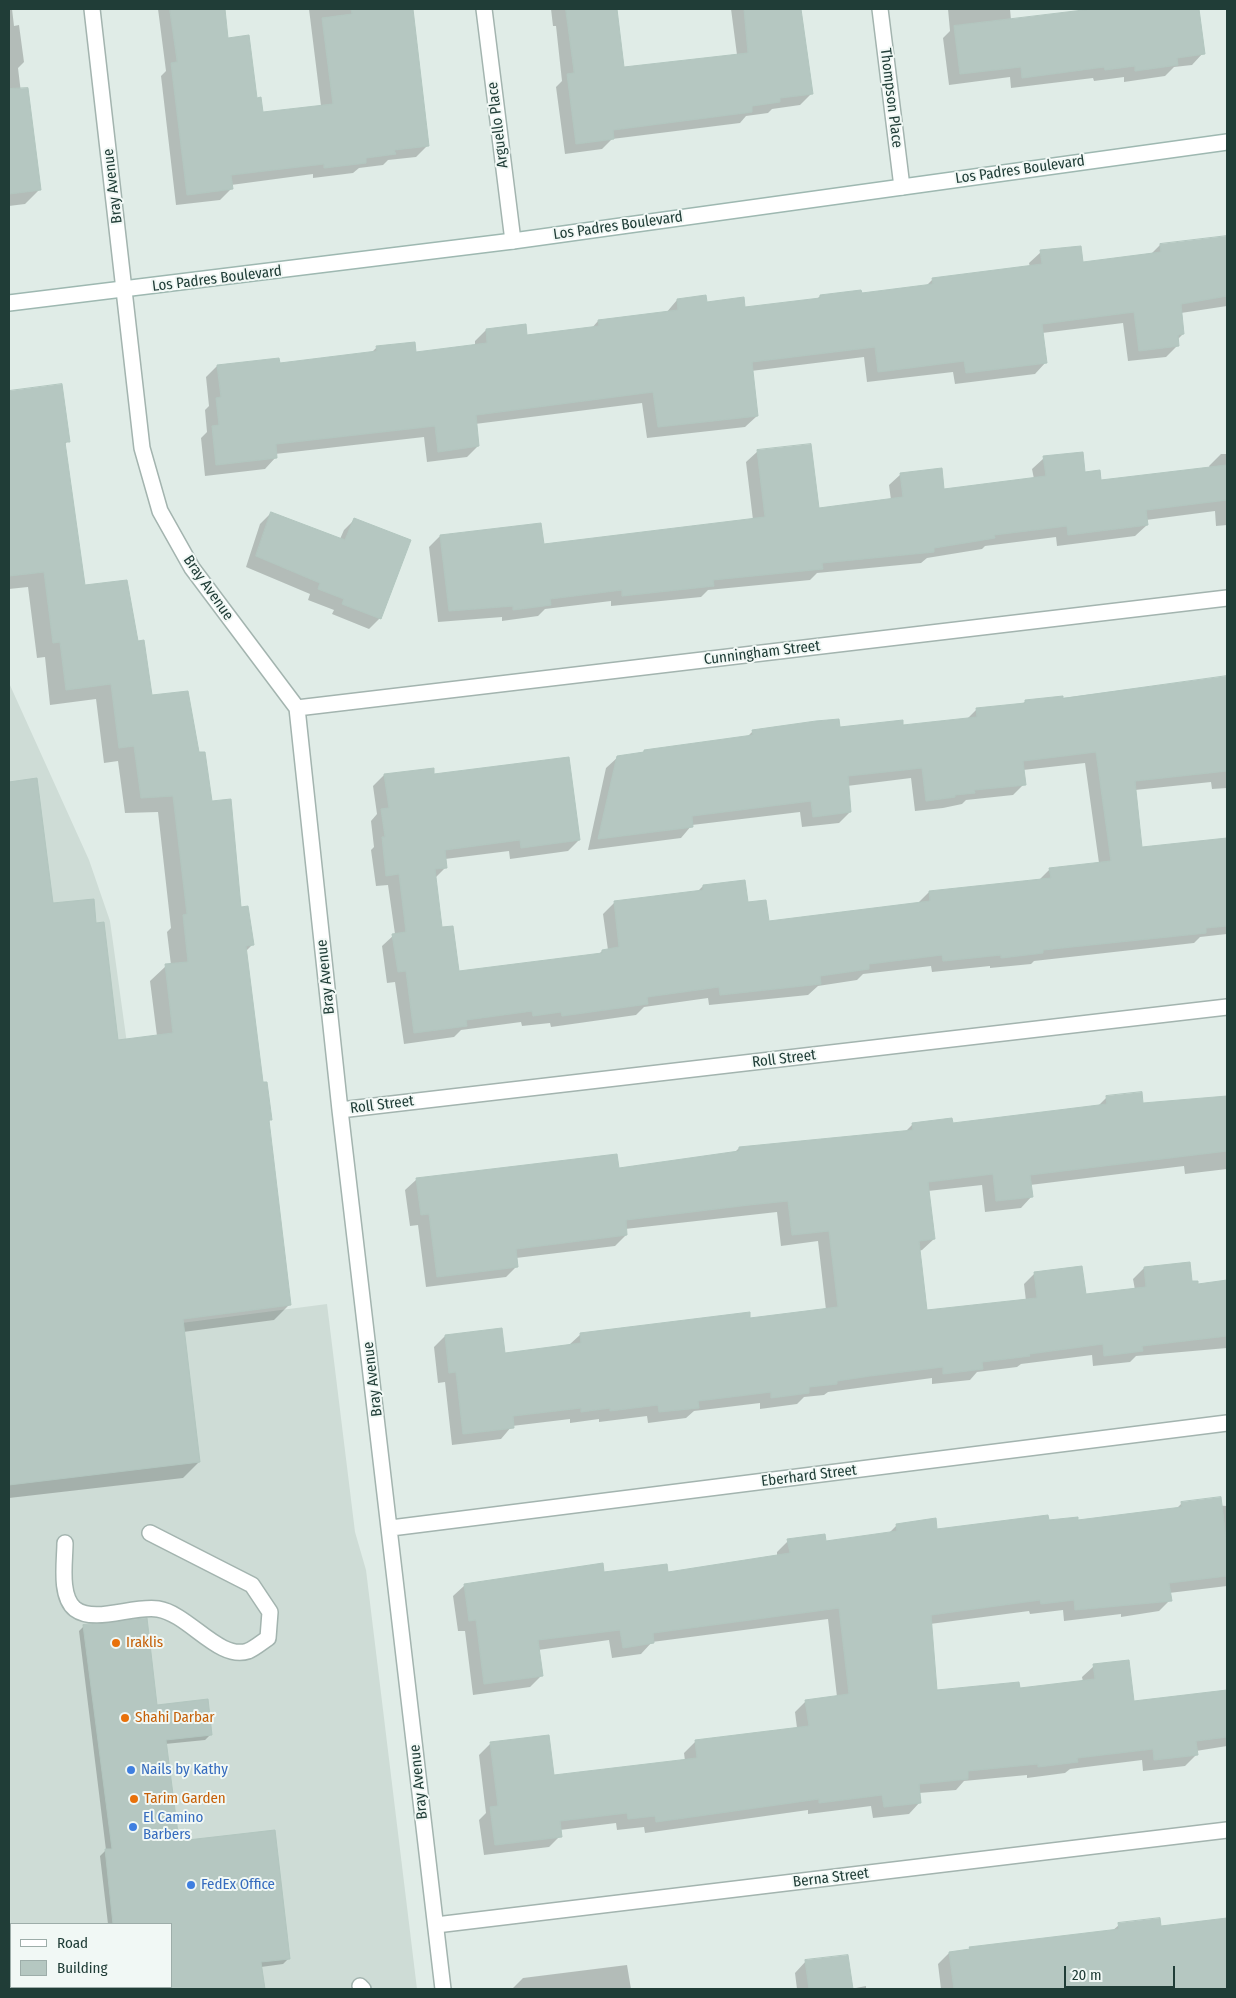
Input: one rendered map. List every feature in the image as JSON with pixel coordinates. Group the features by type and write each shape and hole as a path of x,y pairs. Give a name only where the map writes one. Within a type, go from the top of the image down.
{"street":[{"name":"Bray Avenue","path":"92,9 142,448 160,511 192,568 297,708 340,1110 443,1989"},
{"name":"Arguello Place","path":"484,9 513,241"},
{"name":"Thompson Place","path":"880,9 902,187"},
{"name":"Los Padres Boulevard","path":"9,304 513,241 1227,142"},
{"name":"Cunningham Street","path":"297,708 1227,598"},
{"name":"Roll Street","path":"340,1110 1227,1007"},
{"name":"Eberhard Street","path":"390,1528 1227,1423"},
{"path":"65,1543 66,1595 75,1608 91,1615 137,1609 158,1609 184,1619 208,1639 228,1651 248,1651 268,1638 270,1612 252,1585 150,1533"},
{"name":"Berna Street","path":"436,1925 1227,1830"}],"shaded area":[{"path":"9,683 89,860 110,921 166,1325 327,1304 355,1532 366,1570 417,1989 9,1989"}],"building":[{"path":"170,9 225,9 228,38 249,35 257,98 261,97 263,112 333,104 322,18 352,14 351,9 413,9 429,146 394,150 396,154 366,158 366,163 324,168 324,164 231,175 233,189 187,195 171,63 177,62"},
{"path":"566,9 617,9 624,67 748,53 744,9 801,9 813,94 780,98 780,102 752,106 752,112 613,130 614,139 576,144 567,74 574,73"},
{"path":"1092,9 1199,9 1205,54 1177,58 1178,65 1135,71 1135,66 1105,70 1104,67 1022,78 1021,67 960,74 954,26"},
{"path":"28,88 41,190 9,194 9,89"},
{"path":"1227,236 1227,296 1181,304 1184,334 1178,335 1179,346 1139,351 1134,312 1042,324 1047,363 966,373 964,361 878,372 875,347 752,362 758,416 658,427 653,392 476,415 479,446 438,452 435,426 276,444 277,458 216,465 212,426 219,425 216,398 221,397 217,365 279,358 280,363 377,351 376,346 415,342 416,352 487,343 486,329 526,324 527,335 599,326 598,320 678,310 677,299 706,295 707,302 744,297 745,307 820,298 820,295 861,290 862,293 933,284 932,278 1042,264 1040,250 1081,246 1083,262 1161,252 1160,244"},
{"path":"62,384 70,442 65,442 85,585 127,580 138,641 144,640 152,695 188,691 199,752 205,752 212,801 231,799 241,907 248,906 254,945 246,946 263,1082 267,1082 272,1120 269,1120 291,1305 183,1319 200,1462 9,1485 9,782 37,778 53,903 94,899 96,923 104,922 118,1040 173,1033 165,964 188,962 183,915 187,914 173,796 141,798 134,746 119,748 111,684 66,690 60,642 53,643 44,572 9,576 9,391"},
{"path":"811,444 819,508 903,497 900,473 942,468 944,489 1046,476 1043,456 1083,452 1085,472 1100,470 1101,480 1227,465 1227,500 1146,510 1148,525 1068,535 1067,526 994,535 995,538 934,548 934,552 822,563 823,569 713,580 714,586 622,596 622,590 550,599 551,605 513,610 513,606 449,611 440,535 541,523 544,544 765,517 757,450"},
{"path":"271,512 345,540 354,518 411,540 381,619 342,604 344,599 318,589 320,583 256,556"},
{"path":"1227,676 1227,771 1135,781 1142,847 1227,838 1227,926 1206,928 1206,933 1043,950 1043,953 1001,958 1001,955 943,961 942,955 869,964 869,969 820,976 821,984 720,995 719,987 647,997 648,1004 562,1016 561,1012 533,1016 532,1011 466,1020 467,1026 414,1033 406,971 398,972 392,934 406,932 399,874 386,876 382,837 385,837 381,809 389,808 384,774 434,768 434,774 569,757 580,840 521,848 520,840 445,850 447,868 435,869 442,927 453,926 459,971 602,953 602,950 619,947 614,901 703,890 703,885 745,880 748,902 766,900 769,921 930,901 929,891 1051,878 1049,868 1111,861 1096,752 1023,761 1026,785 974,790 975,793 926,801 922,768 848,776 851,812 813,817 811,801 692,816 693,827 598,839 617,756 644,752 644,750 753,735 752,730 816,721 839,719 840,727 903,720 903,725 977,717 976,708 1025,703 1025,700 1063,696 1063,698"},
{"path":"1142,1092 1143,1103 1227,1096 1227,1151 1030,1175 1033,1197 996,1201 993,1174 928,1182 935,1239 919,1241 927,1310 1037,1298 1034,1272 1082,1266 1086,1294 1146,1287 1144,1267 1190,1262 1192,1281 1198,1281 1198,1284 1227,1280 1227,1336 1142,1346 1143,1351 1104,1356 1103,1344 1029,1354 1030,1356 982,1362 983,1369 943,1374 943,1367 870,1376 837,1381 837,1384 809,1387 809,1393 771,1398 771,1392 698,1401 699,1408 659,1412 658,1405 610,1411 610,1408 581,1412 581,1408 513,1416 514,1428 463,1434 456,1372 449,1373 445,1335 502,1328 505,1353 581,1343 580,1333 750,1312 750,1318 838,1307 829,1231 792,1235 788,1201 749,1205 626,1220 627,1235 516,1249 518,1267 437,1277 429,1214 421,1215 416,1178 617,1154 619,1168 739,1151 739,1147 913,1130 912,1123 952,1118 953,1123 1107,1104 1106,1096"},
{"path":"1221,1497 1227,1547 1227,1576 1169,1583 1172,1601 1075,1610 1074,1600 1041,1604 1040,1600 931,1615 937,1690 1019,1682 1020,1688 1095,1679 1093,1664 1129,1660 1134,1701 1227,1690 1227,1737 1196,1741 1198,1755 1154,1760 1153,1749 1077,1758 1078,1762 1038,1767 1038,1764 968,1771 968,1779 919,1784 921,1803 884,1807 882,1795 819,1803 819,1799 656,1822 655,1816 628,1819 627,1813 560,1821 562,1837 495,1845 490,1807 498,1806 490,1742 549,1735 554,1775 697,1758 695,1740 809,1726 805,1700 849,1694 839,1608 653,1633 654,1643 623,1648 620,1630 538,1640 543,1676 484,1684 476,1620 469,1621 464,1584 603,1563 604,1572 667,1564 668,1572 790,1553 787,1539 825,1534 826,1541 897,1531 896,1524 936,1518 937,1529 1048,1515 1049,1520 1078,1517 1078,1520 1182,1507 1181,1502"},
{"path":"147,1618 157,1705 208,1699 212,1735 166,1740 179,1841 275,1830 290,1959 261,1962 265,1989 171,1989 172,1923 113,1923 105,1849 112,1849 83,1625"},
{"path":"1160,1918 1161,1926 1227,1918 1227,1989 954,1989 949,1952 970,1949 969,1947 1119,1929 1118,1923"},
{"path":"848,1955 853,1989 809,1989 805,1960"}],"place":[{"name":"Iraklis","path":"116,1643"},
{"name":"Shahi Darbar","path":"125,1718"},
{"name":"Nails by Kathy","path":"131,1770"},
{"name":"Tarim Garden","path":"134,1799"},
{"name":"El Camino Barbers","path":"133,1827"},
{"name":"FedEx Office","path":"191,1885"}]}
